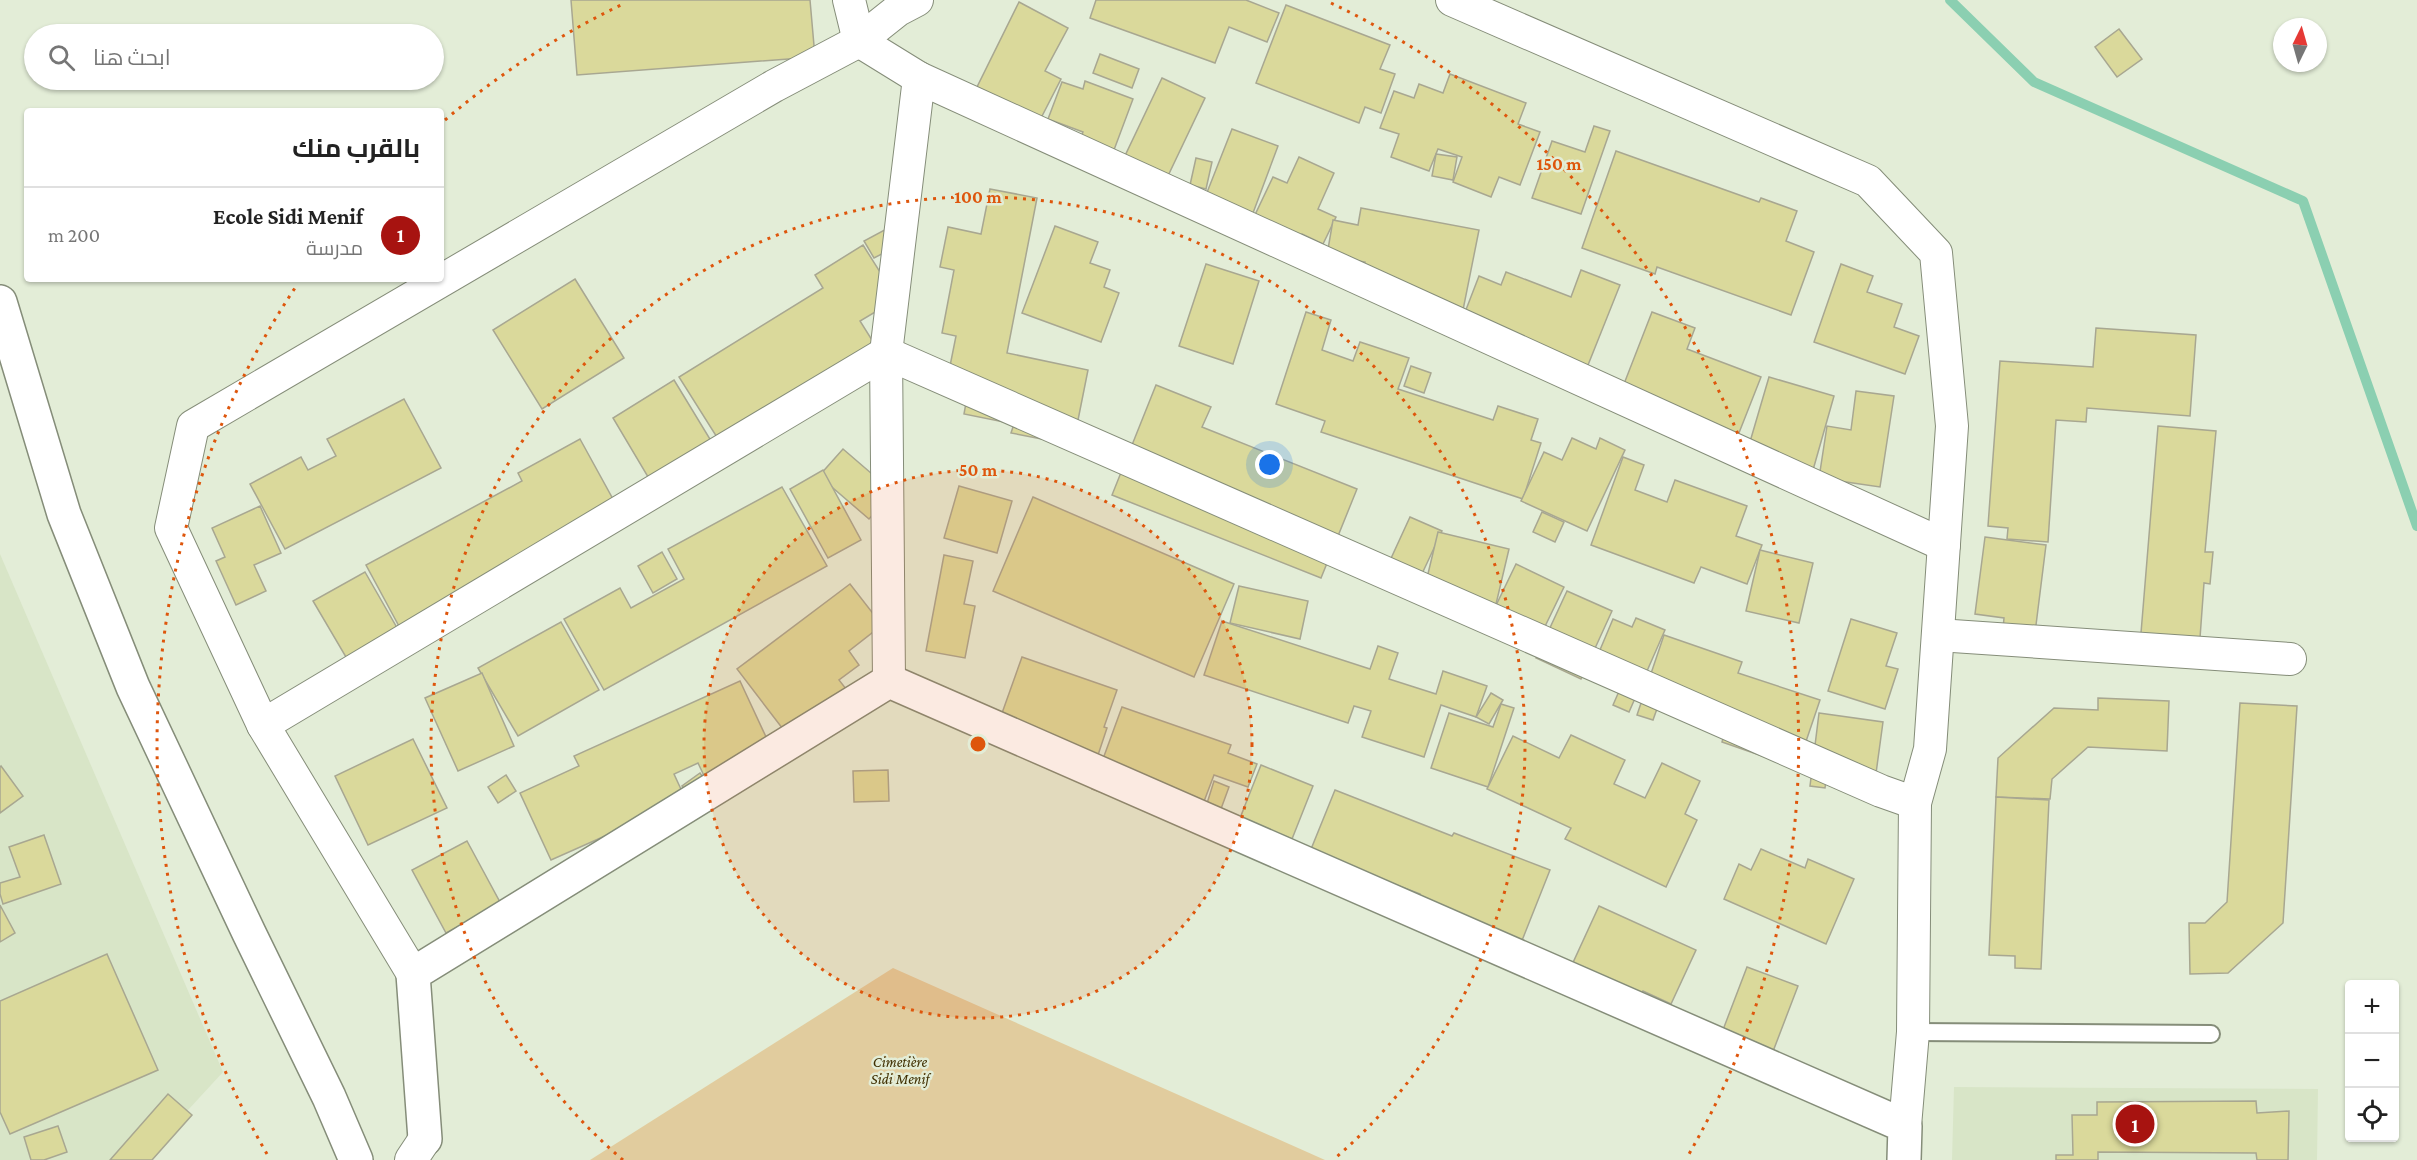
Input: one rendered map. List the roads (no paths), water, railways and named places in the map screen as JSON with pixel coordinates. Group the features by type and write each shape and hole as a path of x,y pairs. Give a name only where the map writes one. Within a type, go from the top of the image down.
{"street":[{"path":"849,0 859,41 919,78 1944,545"},
{"path":"444,279 774,86 859,41 898,10 916,0"},
{"path":"1452,0 1868,181 1936,253 1952,426 1930,749 1915,803 1913,1032 1904,1160"},
{"path":"889,681 886,353 919,78"},
{"path":"418,1149 413,974 263,725 171,528 193,426 439,282"},
{"path":"0,302 64,514 133,687 329,1097 356,1160"},
{"path":"263,725 886,353"},
{"path":"886,353 1881,791 1915,803"},
{"path":"1938,635 2290,659"},
{"path":"413,974 889,681"},
{"path":"889,681 1905,1126"}],"lane":[{"path":"1913,1032 2211,1034"}],"waterway":[{"path":"1950,0 2034,82 2303,201 2417,526"}],"place":[{"name":"Ecole Sidi Menif","path":"2135,1124"}],"park label":[{"name":"Cimetière Sidi Menif","path":"900,1070"}]}
